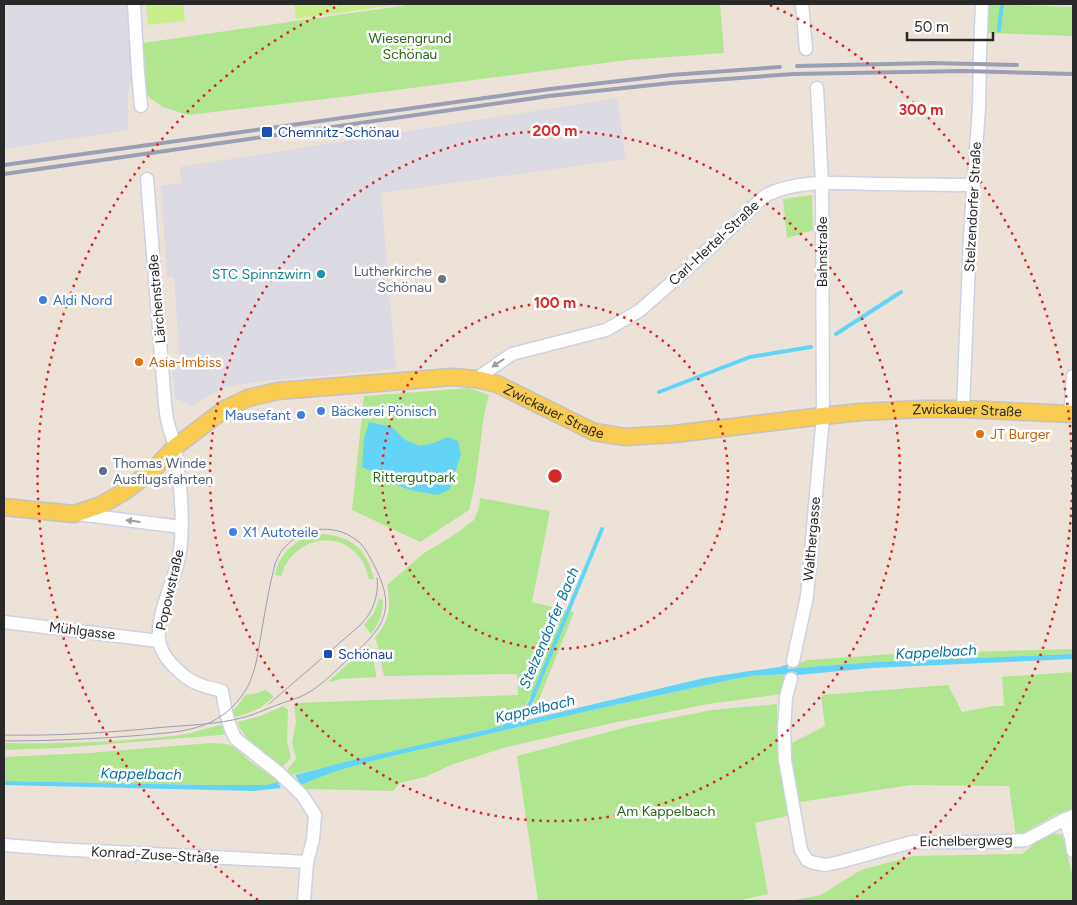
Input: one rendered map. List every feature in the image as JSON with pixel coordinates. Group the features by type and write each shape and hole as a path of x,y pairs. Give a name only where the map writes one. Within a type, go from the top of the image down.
{"main road":[{"name":"Zwickauer Straße","path":"4,507 74,514 101,505 122,493 153,470 175,447 225,409 248,398 278,391 452,377 476,378 497,384 594,432 625,437 674,434 823,416 905,410 963,409 1071,414"}],"street":[{"path":"134,4 141,106"},
{"path":"802,4 806,49"},
{"name":"Stelzendorfer Straße","path":"963,409 973,185 979,107 982,4"},
{"name":"Bahnstraße","path":"817,88 822,183 823,416"},
{"name":"Lärchenstraße","path":"147,179 165,404 167,423 175,447"},
{"name":"Carl-Hertel-Straße","path":"476,378 512,354 606,330 639,311 766,195 775,191 822,183 973,185"},
{"path":"1071,414 1073,376"},
{"name":"Walthergasse","path":"793,661 807,596 823,416"},
{"name":"Popowstraße","path":"175,447 181,527 180,553 161,616 159,641 166,657 180,672 194,682 222,691 226,713 232,733 236,739 279,773 302,795 315,815 313,840 307,862 304,901"},
{"name":"Zwickauer Straße","path":"74,514 181,527"},
{"name":"Mühlgasse","path":"4,622 159,641"},
{"name":"Eichelbergweg","path":"790,679 786,698 784,730 785,760 801,850 807,860 826,865 912,842 1026,840 1069,818"},
{"path":"1069,818 1073,851"},
{"name":"Konrad-Zuse-Straße","path":"4,845 55,850 307,862"}],"shaded area":[{"path":"4,4 129,4 133,74 128,92 128,130 4,149"},
{"path":"617,98 626,159 381,193 396,369 254,382 226,387 191,406 175,398 172,365 180,362 174,277 167,277 161,185 181,184 180,167"}],"green space":[{"path":"146,4 183,4 185,21 148,25"},
{"path":"294,4 403,4 296,19"},
{"name":"Wiesengrund Schönau","path":"415,4 720,4 724,53 628,60 188,115 163,107 147,96 143,43"},
{"path":"989,4 1073,7 1073,36 988,33"},
{"path":"812,195 813,230 787,238 783,199"},
{"name":"Rittergutpark","path":"469,388 489,395 469,510 420,542 352,510 364,396"},
{"path":"480,498 550,511 532,602 574,612 536,707 530,696 526,706 502,726 291,775 286,771 296,759 292,742 296,723 294,703 518,695 517,674 384,676 375,638 384,625 388,613 387,585 424,553 451,537 474,520 479,508"},
{"path":"318,534 339,537 355,545 366,559 374,579 369,579 363,563 353,550 342,543 330,540 317,541 306,545 295,553 287,563 281,576 275,575 280,560 290,548 303,539"},
{"path":"379,599 383,600 381,614 371,634 364,625 374,613"},
{"path":"369,645 371,647 376,677 339,679 328,682"},
{"path":"1073,649 1073,654 876,662 796,668 797,664 808,660 894,654"},
{"path":"1073,672 1073,810 1057,814 1016,837 1009,786 910,785 800,802 792,775 790,744 825,726 821,695 948,685 962,712 993,706 1004,706 1002,677"},
{"path":"787,674 782,694 708,704 503,748 451,765 425,777 400,783 393,791 305,789 301,785 320,777 377,760 558,718 730,680 751,676"},
{"path":"266,690 274,697 260,708 235,717 232,711 245,695"},
{"name":"Am Kappelbach","path":"777,704 777,752 792,815 755,823 768,894 736,901 538,901 517,756 631,726 712,710"},
{"path":"283,706 288,710 287,741 291,758 281,768 245,736 237,722 260,716"},
{"path":"222,725 225,734 221,735 59,748 4,750 4,743 114,741 181,735"},
{"path":"211,743 226,744 234,747 278,782 266,785 210,785 4,781 4,757 89,753"},
{"path":"1052,833 1062,835 1073,877 1073,901 790,901 821,895 861,870 913,856 1022,854 1041,838"}],"water":[{"path":"369,422 392,427 405,440 420,446 434,443 447,437 458,441 461,454 450,489 438,495 410,490 362,467 364,439"},
{"path":"1073,654 1073,659 872,668 797,675 796,668 876,662"},
{"path":"788,664 787,674 751,676 730,680 558,718 377,760 320,777 301,785 295,775 704,678 780,667"},
{"path":"4,781 210,785 266,785 278,782 281,788 254,791 4,785"}],"waterway":[{"name":"Stelzendorfer Bach","path":"999,30 1002,4"},
{"name":"Stelzendorfer Bach","path":"836,334 901,292"},
{"name":"Stelzendorfer Bach","path":"659,392 750,357 811,347"},
{"name":"Stelzendorfer Bach","path":"504,727 529,706 602,529"},
{"name":"Kappelbach","path":"783,671 801,670"}],"tram line":[{"path":"4,735 80,734 117,731 201,724 212,723 249,716 303,696 331,675 365,644 379,626 386,607 385,596 377,571 362,545 351,536 342,532 323,529 313,531 295,538 287,545 281,551 275,564 251,680 237,702 222,716 211,722 203,725 186,730 161,734 74,740 4,741"},
{"path":"269,704 364,621 375,602 377,578"}],"railway":[{"path":"797,66 932,63 1017,65"},
{"path":"4,165 550,89 671,75 780,67"},
{"path":"4,174 549,96 671,83 793,74 963,71 1073,74"}],"place":[{"name":"Chemnitz-Schönau","path":"267,132"},
{"name":"STC Spinnzwirn","path":"321,274"},
{"name":"Lutherkirche Schönau","path":"442,279"},
{"name":"Aldi Nord","path":"43,300"},
{"name":"Asia-Imbiss","path":"139,362"},
{"name":"Bäckerei Pönisch","path":"321,411"},
{"name":"Mausefant","path":"301,415"},
{"name":"JT Burger","path":"980,434"},
{"name":"Thomas Winde Ausflugsfahrten","path":"103,471"},
{"name":"X1 Autoteile","path":"233,532"},
{"name":"Schönau","path":"328,654"}]}
